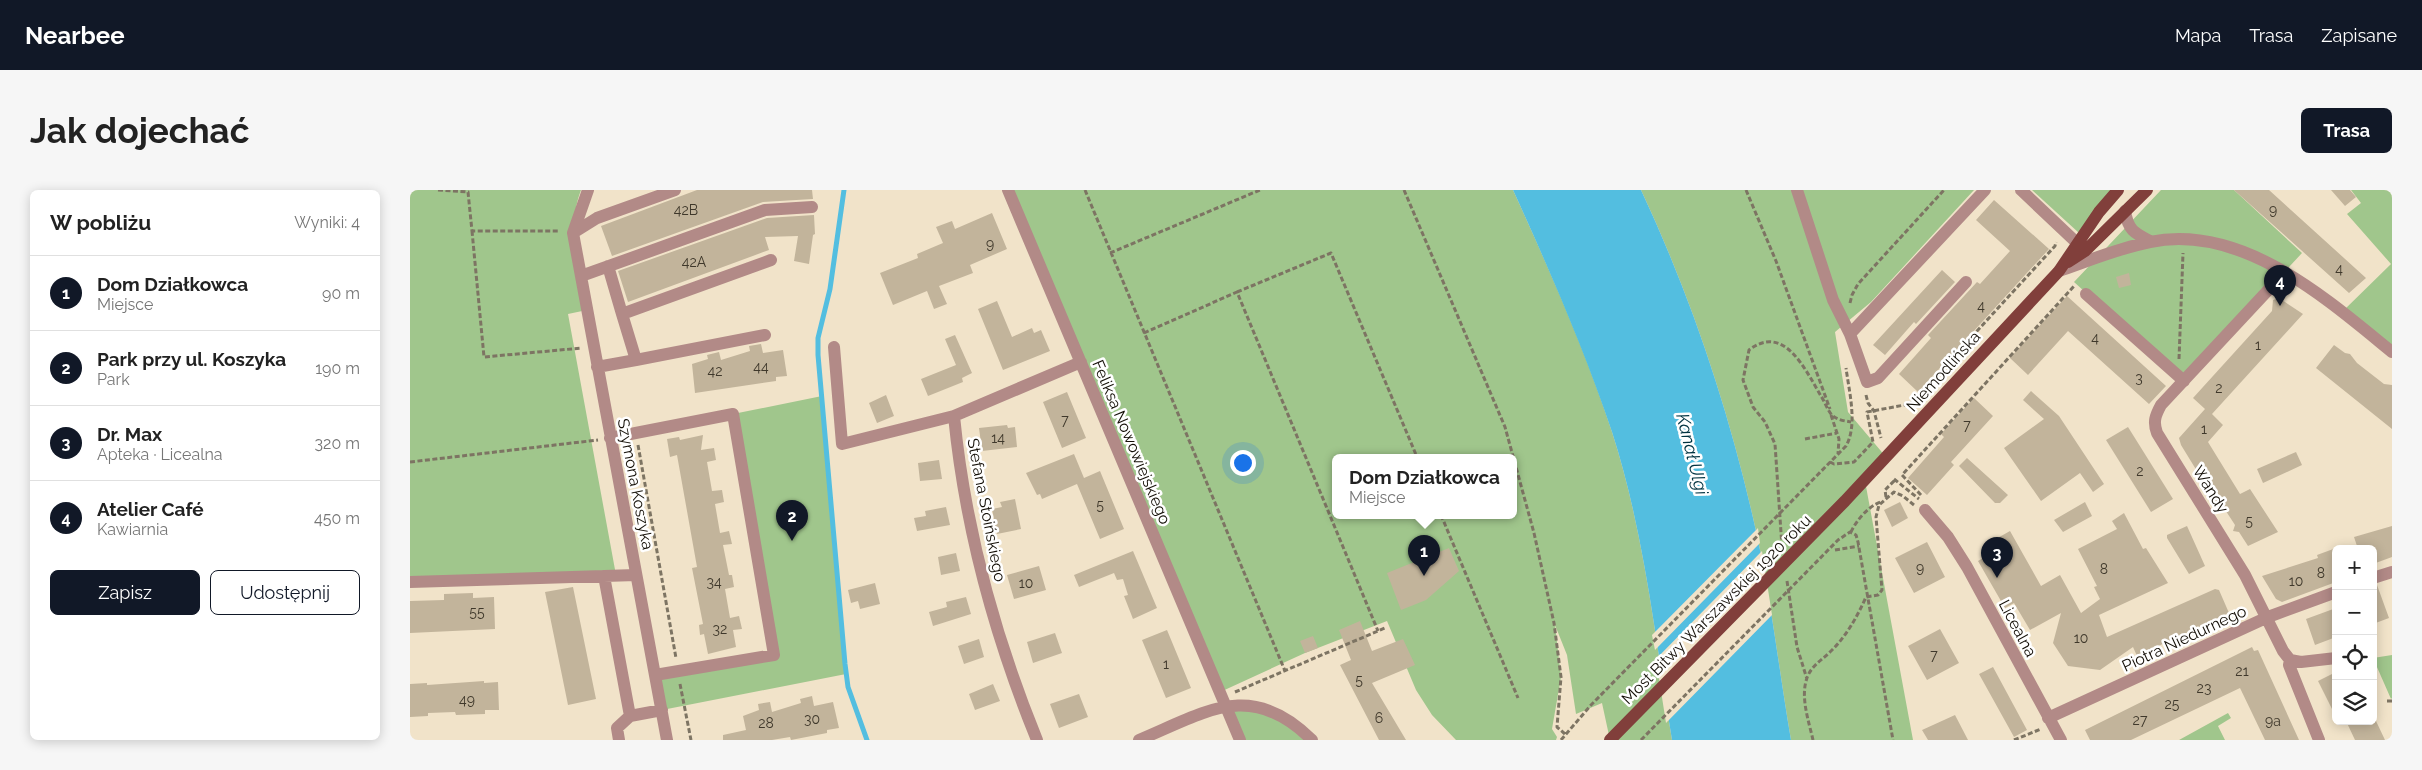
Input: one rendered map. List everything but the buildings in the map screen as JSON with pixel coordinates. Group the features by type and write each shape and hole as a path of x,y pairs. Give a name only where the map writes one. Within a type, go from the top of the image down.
{"main road":[{"name":"Niemodlińska","path":"1845,501 2062,267 2077,243 2118,190"},
{"name":"Niemodlińska","path":"2062,267 2085,251 2147,190"},
{"name":"Most Bitwy Warszawskiej 1920 roku","path":"1610,740 1845,501"}],"street":[{"path":"573,233 588,190"},
{"path":"573,233 597,218 675,190"},
{"name":"Feliksa Nowowiejskiego","path":"1008,190 1222,703 1240,740"},
{"path":"1797,190 1833,300 1848,330 1867,382 1878,378 1966,282"},
{"path":"1848,330 1985,190"},
{"path":"2021,190 2077,243"},
{"path":"581,276 765,210 812,207"},
{"path":"2125,211 2127,224 2136,234 2150,242"},
{"name":"Szymona Koszyka","path":"573,233 667,740"},
{"path":"2062,267 2150,242 2184,240 2235,250 2286,272 2303,282 2392,352"},
{"path":"622,314 771,260"},
{"path":"608,266 636,360"},
{"name":"Wandy","path":"2286,272 2181,378 2156,415 2156,428 2246,575 2283,651 2290,660 2289,665 2320,740"},
{"path":"2086,294 2181,378"},
{"path":"598,367 765,335"},
{"path":"834,347 842,444 954,416 1081,362"},
{"path":"611,438 733,414 774,655 655,676"},
{"name":"Stefana Stoińskiego","path":"954,416 970,525 980,568 1000,639 1037,740"},
{"name":"Licealna","path":"1922,507 1948,537 1967,568 2061,740"},
{"path":"2377,577 2392,572"},
{"path":"410,582 636,574"},
{"path":"604,576 630,716"},
{"name":"Piotra Niedurnego","path":"2050,721 2144,674 2268,617 2332,593"},
{"path":"2290,660 2301,662 2332,658"},
{"path":"1139,740 1222,703 1255,705 1273,711 1291,721 1312,740"},
{"path":"620,740 618,728 630,716 662,710"}],"path":[{"path":"438,190 468,191 484,357 594,347"},
{"path":"1085,190 1285,671"},
{"path":"1110,253 1260,190"},
{"path":"1404,190 1504,427 1512,454"},
{"path":"1746,190 1783,278 1832,416 1837,434 1838,454"},
{"path":"1848,330 1852,295 1858,284 1944,190"},
{"path":"1830,462 1834,464 1854,462 1873,442 1867,412 1910,404 2055,246 2056,238 2063,230"},
{"path":"472,231 573,233"},
{"path":"2181,378 2184,240"},
{"path":"1144,333 1236,292 1331,253 1416,454"},
{"path":"1922,494 1902,475 2019,344 2078,282"},
{"path":"1236,292 1378,631"},
{"path":"1782,553 1775,444 1765,422 1753,408 1742,380 1749,350 1760,342 1770,340 1784,345 1794,354 1832,416 1851,422"},
{"path":"1561,740 1591,705 1848,443 1851,422 1845,360"},
{"path":"1874,411 1881,438"},
{"path":"636,433 690,740"},
{"path":"1805,439 1837,434"},
{"path":"410,462 611,438"},
{"path":"1517,473 1534,533 1554,622 1561,677 1557,727 1565,734"},
{"path":"1886,497 1886,490 1895,480 1922,507"},
{"path":"1866,597 1878,595 1882,590 1876,517 1877,508 1891,493 1897,493 1922,507"},
{"path":"1852,532 1855,524 1874,504 1882,502"},
{"path":"1443,519 1518,698"},
{"path":"1642,740 1838,540 1848,532 1852,532"},
{"path":"1852,532 1857,538 1859,546 1866,597 1892,740"},
{"path":"1835,550 1859,546"},
{"path":"1785,572 1797,647 1807,679 1806,707 1813,740"},
{"path":"1807,679 1816,663 1830,652 1855,622 1866,597"},
{"path":"1222,703 1285,671 1384,628"},
{"path":"2014,740 2050,721"}],"green space":[{"path":"410,190 581,190 577,205 574,235 587,310 568,314 616,575 410,582"},
{"path":"1008,190 1513,190 1578,340 1612,432 1623,469 1648,584 1672,740 1610,740 1602,703 1576,714 1567,655 1555,625 1561,677 1552,729 1557,737 1556,740 1456,740 1432,715 1416,690 1387,621 1305,653 1218,693"},
{"path":"1641,190 1974,190 1871,302 1835,332 1848,412 1886,457 1865,481 1913,740 1791,740 1771,609 1756,531 1734,443 1722,400 1693,315 1660,231"},
{"path":"2032,190 2118,190 2079,233"},
{"path":"2161,190 2234,190 2302,253 2184,381 2074,282"},
{"path":"2351,190 2392,190 2392,345 2342,312 2391,264 2347,214 2361,203"},
{"path":"822,396 846,674 662,710 655,675 774,655 733,414"},
{"path":"2392,655 2391,699 2377,667 2377,657"},
{"path":"1255,705 1312,740 1240,740 1224,707"},
{"path":"2228,713 2231,718 2218,726 2225,740 2179,740"}],"water":[{"name":"Kanał Ulgi","path":"1513,190 1641,190 1677,273 1708,357 1746,487 1771,609 1791,740 1672,740 1648,584 1623,469 1612,432 1578,340"}],"pier":[{"path":"1758,528 1760,543 1655,650 1652,635"},
{"path":"1762,551 1772,615 1666,723 1656,659"}],"waterway":[{"path":"844,190 830,289 818,338 818,355 845,664 848,687 867,740"}],"place":[{"name":"Atelier Café","path":"2280,306"},
{"name":"Park przy ul. Koszyka","path":"792,541"},
{"name":"Dom Działkowca","path":"1424,576"},
{"name":"Dr. Max","path":"1997,578"}]}
